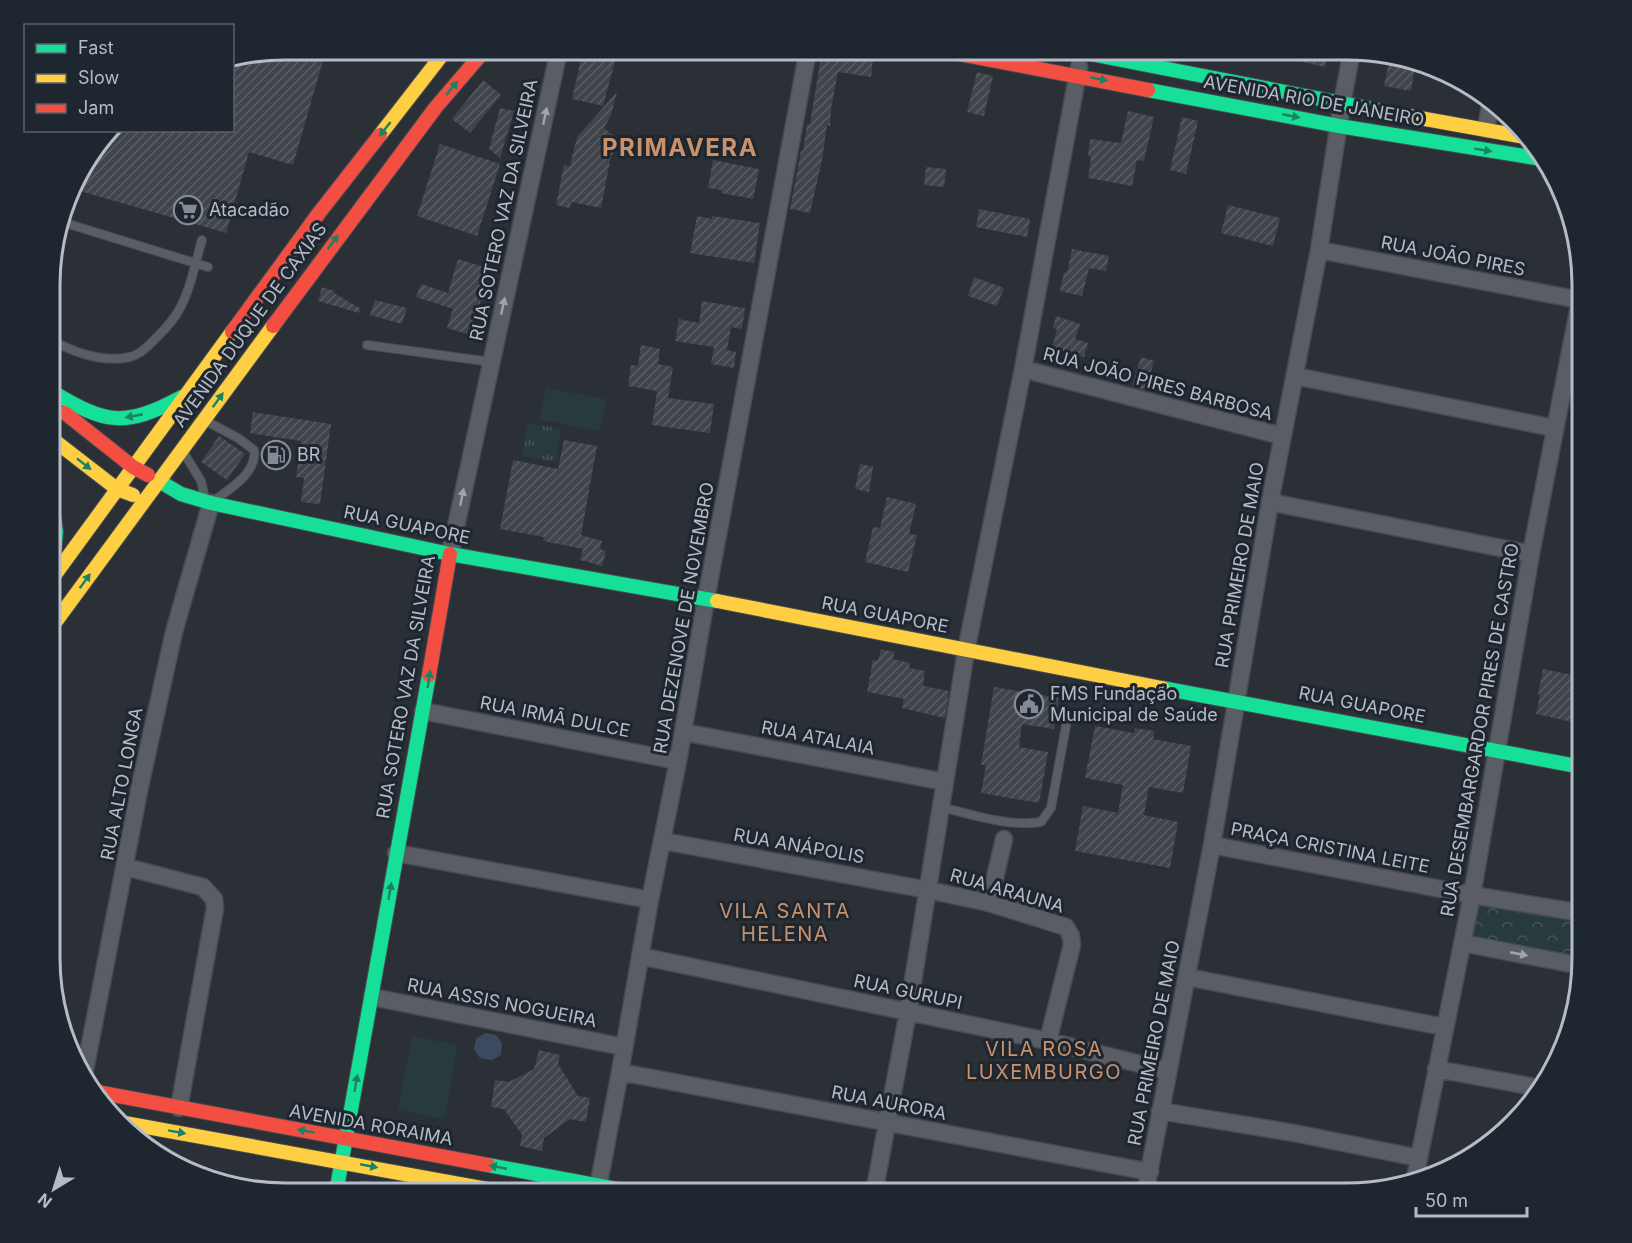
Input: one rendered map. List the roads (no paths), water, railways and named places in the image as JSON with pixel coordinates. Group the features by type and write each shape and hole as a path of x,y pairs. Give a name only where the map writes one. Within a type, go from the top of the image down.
{"street":[{"name":"AVENIDA DUQUE DE CAXIAS","path":"60,568 319,213 438,60"},
{"name":"AVENIDA DUQUE DE CAXIAS","path":"60,616 358,208 436,107 476,60"},
{"name":"RUA SOTERO VAZ DA SILVEIRA","path":"338,1183 450,554 557,60"},
{"name":"RUA DEZENOVE DE NOVEMBRO","path":"598,1183 806,60"},
{"name":"AVENIDA RIO DE JANEIRO","path":"995,60 1339,126 1532,157"},
{"path":"876,1183 908,1012 966,651 1023,369 1078,75 1078,60"},
{"name":"AVENIDA RIO DE JANEIRO","path":"1123,60 1342,104 1514,135"},
{"name":"RUA PRIMEIRO DE MAIO","path":"1147,1183 1212,845 1270,502 1319,250 1350,60"},
{"path":"1486,129 1489,111"},
{"name":"RUA JOÃO PIRES","path":"1319,250 1572,293"},
{"name":"RUA DESEMBARGARDOR PIRES DE CASTRO","path":"1416,1172 1472,895 1554,428 1572,362"},
{"name":"RUA JOÃO PIRES BARBOSA","path":"1023,369 1282,436"},
{"path":"1295,376 1554,428"},
{"path":"60,397 99,417 118,419 153,412 187,394"},
{"name":"RUA GUAPORE","path":"60,409 133,467 181,494 209,502 450,554 706,599 966,651 1572,765"},
{"path":"60,445 117,489 144,500"},
{"name":"RUA GUAPORE","path":"144,500 181,494"},
{"name":"RUA ALTO LONGA","path":"86,1064 140,786 174,632 209,502"},
{"path":"1270,502 1531,554"},
{"name":"RUA IRMÃ DULCE","path":"423,711 678,761"},
{"name":"RUA ATALAIA","path":"683,732 945,782"},
{"path":"989,903 1004,839"},
{"name":"RUA ANÁPOLIS","path":"663,841 928,890"},
{"name":"PRAÇA CRISTINA LEITE","path":"1212,845 1472,895 1572,911"},
{"path":"396,853 650,900"},
{"path":"126,867 203,887 214,898 215,908 179,1108"},
{"name":"RUA ARAUNA","path":"928,890 989,903 1066,927 1071,936 1072,945 1048,1041"},
{"path":"1462,943 1572,964"},
{"name":"RUA GURUPI","path":"640,956 1048,1041 1168,1071"},
{"path":"1187,977 1444,1027"},
{"name":"RUA ASSIS NOGUEIRA","path":"372,997 624,1047"},
{"path":"1436,1069 1532,1086"},
{"name":"RUA AURORA","path":"620,1072 1150,1172"},
{"name":"AVENIDA RORAIMA","path":"105,1094 346,1138 567,1183"},
{"path":"1160,1111 1294,1133 1419,1158"},
{"path":"134,1125 457,1183"}],"lane":[{"path":"69,224 208,267"},
{"path":"60,345 89,356 108,358 132,357 144,350 179,310 202,240"},
{"path":"367,345 491,362"},
{"path":"182,449 201,481 209,502 248,473 255,458 254,450 238,438 203,419"},
{"path":"941,807 1008,822 1028,824 1041,822 1051,808 1068,715"}],"water":[{"path":"485,1033 496,1035 502,1043 501,1055 492,1060 480,1058 474,1049 476,1039"}],"place":[{"name":"Atacadão","path":"188,210"},
{"name":"BR","path":"276,455"},
{"name":"FMS Fundação Municipal de Saúde","path":"1029,704"}],"district":[{"name":"PRIMAVERA","path":"680,148"},
{"name":"VILA SANTA HELENA","path":"785,922"},
{"name":"VILA ROSA LUXEMBURGO","path":"1044,1060"}]}
